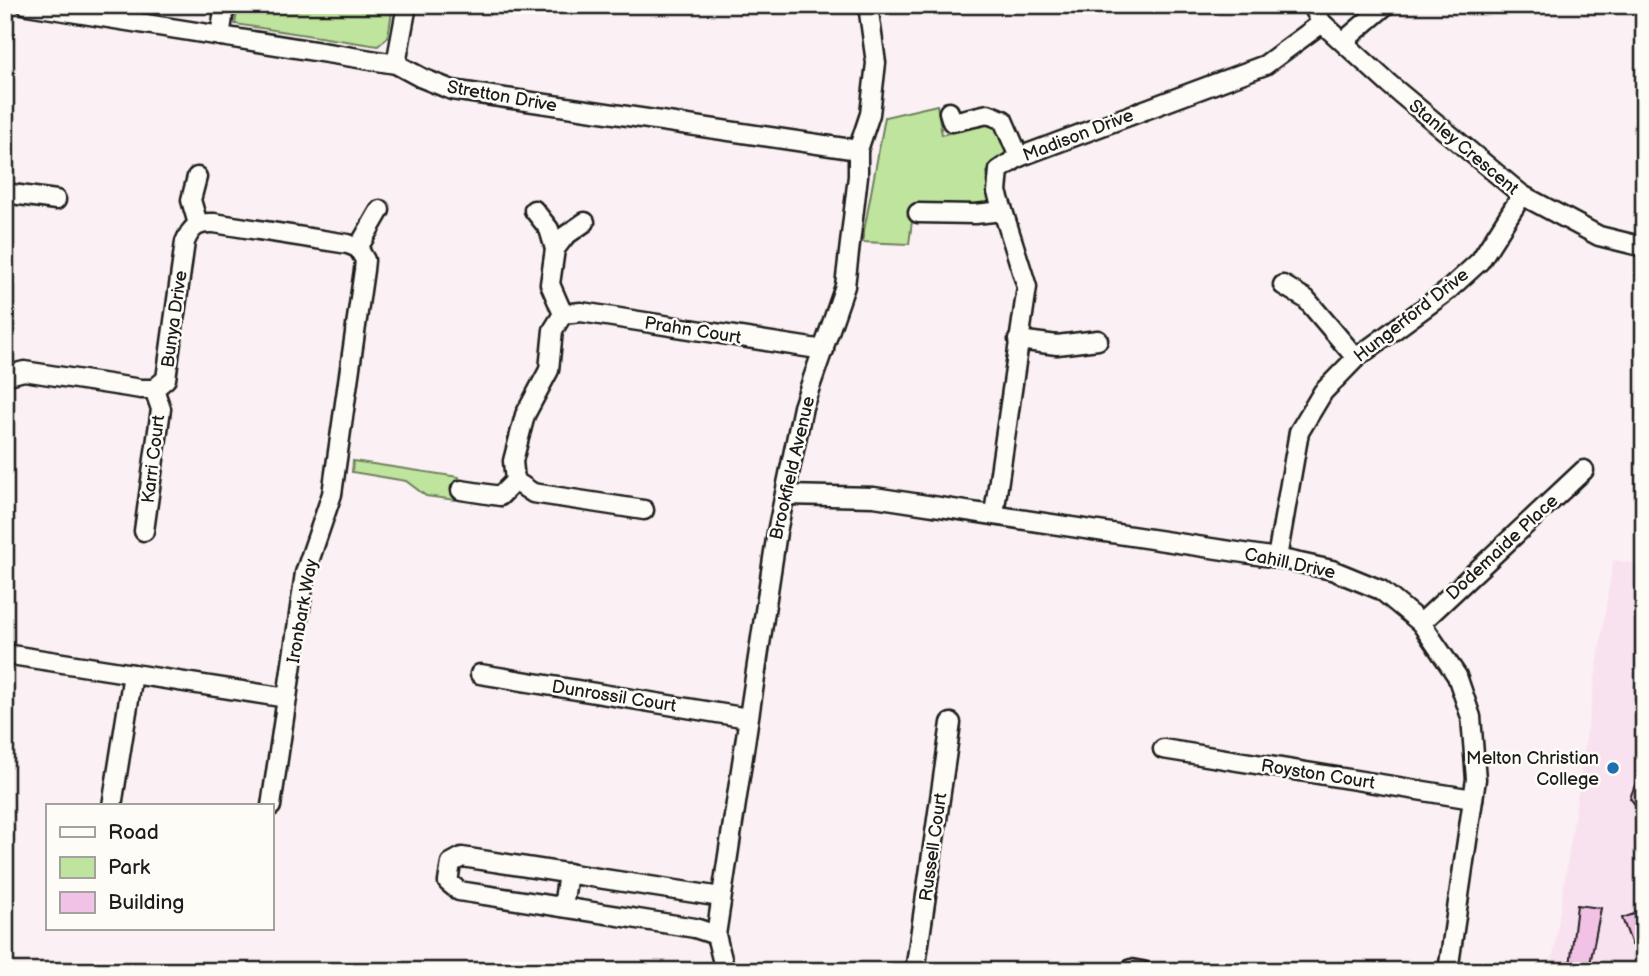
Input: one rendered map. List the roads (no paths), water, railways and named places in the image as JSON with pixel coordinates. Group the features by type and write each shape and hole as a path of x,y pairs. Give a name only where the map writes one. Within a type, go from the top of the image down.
{"street":[{"name":"Stretton Drive","path":"27,5 396,64 452,90 858,150"},
{"path":"220,36 225,5"},
{"path":"396,64 407,5"},
{"name":"Brookfield Avenue","path":"725,971 716,935 777,532 803,407 845,286 858,176 858,150 870,114 876,63 869,5"},
{"name":"Stanley Crescent","path":"1312,5 1322,23 1388,84 1522,195 1600,236 1644,247"},
{"path":"1344,41 1386,5"},
{"name":"Madison Drive","path":"994,514 1027,286 997,192 999,170 1019,156 1265,65 1322,23"},
{"path":"949,112 952,122 988,114 1003,120 1019,156"},
{"path":"197,177 191,200 198,224 227,225 348,244 358,248 380,209"},
{"path":"5,193 55,200"},
{"name":"Hungerford Drive","path":"1278,558 1299,432 1323,392 1356,358 1446,292 1480,261 1522,195"},
{"path":"515,481 513,461 525,415 549,370 553,330 563,314 550,284 555,249 549,229 534,210"},
{"path":"918,213 975,214 1003,211"},
{"path":"555,249 565,236 584,222"},
{"name":"Bunya Drive","path":"5,376 24,371 154,389 166,379 185,242 188,233 198,224"},
{"name":"Ironbark Way","path":"271,804 305,573 332,494 364,270 365,260 358,248"},
{"path":"1283,285 1306,299 1356,358"},
{"name":"Prahn Court","path":"563,314 581,312 824,350"},
{"path":"1018,341 1057,345 1098,340"},
{"name":"Karri Court","path":"144,530 161,409 154,389"},
{"name":"Dodemaide Place","path":"1421,623 1584,470"},
{"path":"461,490 500,496 515,481"},
{"path":"515,481 533,493 645,510"},
{"name":"Cahill Drive","path":"786,495 874,497 1278,558 1332,570 1381,590 1421,623 1457,676 1471,717 1476,779 1448,971"},
{"path":"5,654 287,698"},
{"path":"112,804 134,674"},
{"name":"Dunrossil Court","path":"480,674 748,718"},
{"name":"Russell Court","path":"915,971 951,723"},
{"name":"Royston Court","path":"1163,750 1474,799"},
{"path":"721,897 462,857 451,863 448,882 459,891 700,929 716,935 731,971"},
{"path":"562,907 568,873"}],"place":[{"name":"Melton Christian College","path":"1613,768"}]}
